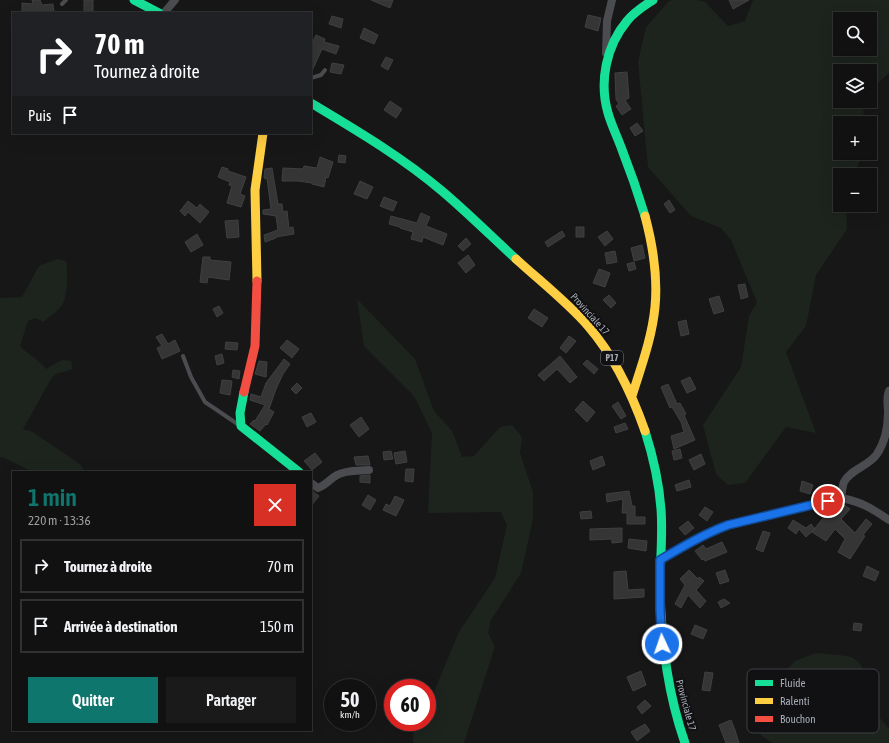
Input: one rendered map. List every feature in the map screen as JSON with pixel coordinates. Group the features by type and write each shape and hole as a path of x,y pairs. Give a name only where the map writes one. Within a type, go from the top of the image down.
{"main road":[{"path":"134,0 148,3 157,12"},
{"path":"632,396 640,374 653,319 655,306 655,266 649,232 637,191 604,101 604,78 606,60 623,25 645,4 653,0"},
{"name":"Provinciale 17","path":"312,104 357,131 415,170 468,213 519,262 554,292 591,329 611,356 632,396 648,441 658,485 661,510 660,609 662,644 667,678 685,743"},
{"path":"263,134 255,190 257,256 256,331 240,413 241,426 298,471"}],"street":[{"path":"165,12 175,0"},
{"path":"606,60 607,21 612,0"},
{"path":"841,498 844,483 848,477 877,455 883,443 888,413 887,394 889,391"},
{"path":"312,484 318,488 324,486 338,475 349,472 369,470"},
{"path":"660,560 713,531 728,525 841,498 858,502 870,507 889,520"}],"lane":[{"path":"62,4 66,0"},
{"path":"312,78 321,75 325,70"},
{"path":"183,356 191,377 205,402 241,426"}],"shaded area":[{"path":"673,0 697,0 705,2 728,26 745,21 753,0 889,0 889,73 877,84 877,64 833,64 833,108 863,108 864,116 833,116 833,160 860,160 857,168 833,168 833,212 846,212 847,229 816,275 806,326 786,352 816,433 786,427 745,483 728,485 716,474 703,425 741,367 749,316 757,302 731,240 721,228 691,216 648,167 638,62 646,27 669,1"},
{"path":"57,259 66,261 67,283 64,301 58,309 43,322 36,318 28,321 20,346 40,362 46,369 62,360 71,361 73,369 56,374 51,379 23,429 33,432 81,465 84,471 31,471 2,457 0,458 0,298 22,297 39,266"},
{"path":"357,299 415,359 434,411 452,431 462,457 474,456 500,427 512,425 522,437 520,453 533,492 533,519 521,573 491,620 488,633 495,646 464,743 413,743 414,731 436,731 436,687 459,632 495,578 507,525 501,512 428,513 432,433 414,396 364,346"},
{"path":"816,653 841,655 853,658 859,662 862,669 787,669 795,661"},
{"path":"879,718 889,729 889,743 772,743 761,735 761,733 879,733"}],"building":[{"path":"32,0 40,0 42,5 53,4 54,12 22,12 22,3 33,4"},
{"path":"84,0 93,0 93,12 84,12"},
{"path":"371,0 393,0 390,8"},
{"path":"729,0 749,0 733,9"},
{"path":"588,15 601,18 598,31 585,27"},
{"path":"332,16 343,19 341,28 329,24"},
{"path":"364,28 378,35 374,44 360,38"},
{"path":"316,35 325,39 324,42 339,46 336,54 322,49 312,71 312,44"},
{"path":"386,57 393,60 388,70 381,66"},
{"path":"332,63 344,65 341,74 330,72"},
{"path":"627,72 629,98 625,100 631,109 622,115 616,106 619,104 616,99 615,73"},
{"path":"390,101 402,109 396,118 384,110"},
{"path":"637,123 643,131 635,136 630,128"},
{"path":"339,155 346,156 345,163 338,162"},
{"path":"320,157 333,162 328,178 326,177 324,187 298,181 282,181 283,168 303,169 304,166 317,168"},
{"path":"222,167 228,169 228,171 246,177 240,194 245,196 241,207 227,203 232,186 229,185 230,182 218,177"},
{"path":"272,168 278,204 282,204 283,212 287,211 289,228 293,227 294,234 276,237 265,242 264,235 278,230 276,216 263,214 263,210 271,209 267,178 265,179 264,177 265,169"},
{"path":"360,181 373,187 367,199 354,194"},
{"path":"384,197 397,202 393,211 380,206"},
{"path":"669,200 675,210 670,213 664,204"},
{"path":"188,201 197,208 200,204 209,212 200,223 188,212 185,216 180,211"},
{"path":"421,213 430,217 426,226 447,234 443,245 423,237 422,242 411,239 413,232 389,224 391,216 417,223"},
{"path":"238,220 239,237 227,238 225,221"},
{"path":"576,227 584,227 584,237 576,237"},
{"path":"562,231 565,236 548,247 545,242"},
{"path":"607,231 613,239 605,246 598,237"},
{"path":"197,234 203,245 191,252 185,242"},
{"path":"466,238 471,244 463,251 458,246"},
{"path":"642,245 645,258 634,261 631,248"},
{"path":"615,251 617,262 607,264 605,253"},
{"path":"468,255 475,265 466,273 458,263"},
{"path":"203,257 210,257 210,260 231,262 229,280 208,277 207,283 200,282"},
{"path":"634,262 636,269 629,271 627,264"},
{"path":"599,269 610,273 605,287 593,283"},
{"path":"745,284 748,297 741,299 738,285"},
{"path":"609,295 616,303 611,308 603,300"},
{"path":"719,296 724,311 714,314 709,299"},
{"path":"219,306 223,313 217,317 213,309"},
{"path":"534,309 548,318 542,327 528,318"},
{"path":"686,320 689,334 681,336 678,322"},
{"path":"162,334 168,344 175,340 180,351 162,359 157,348 162,346 156,337"},
{"path":"569,336 576,341 566,353 560,348"},
{"path":"287,340 299,349 292,358 280,348"},
{"path":"226,342 238,343 237,350 225,349"},
{"path":"222,354 224,363 217,365 215,356"},
{"path":"560,356 577,377 570,383 557,369 544,381 538,375"},
{"path":"284,359 290,364 283,374 276,389 269,409 274,412 267,425 266,424 260,431 250,424 254,420 255,421 265,405 250,400 251,394 261,397 266,383"},
{"path":"587,360 598,369 594,374 583,364"},
{"path":"259,361 267,362 266,377 255,374"},
{"path":"233,370 240,371 239,379 232,377"},
{"path":"690,377 696,389 687,393 681,381"},
{"path":"222,380 232,381 230,395 220,393"},
{"path":"297,383 302,388 296,394 291,389"},
{"path":"668,384 677,404 680,403 686,414 684,415 695,440 674,449 671,436 684,432 681,422 672,407 670,408 661,387"},
{"path":"583,401 595,412 587,422 575,410"},
{"path":"618,402 626,416 621,419 612,406"},
{"path":"311,413 316,422 307,427 302,417"},
{"path":"361,417 369,429 359,437 350,425"},
{"path":"625,423 628,429 616,433 614,427"},
{"path":"680,449 682,458 674,460 672,451"},
{"path":"391,451 393,459 384,460 383,452"},
{"path":"405,451 407,462 396,464 394,453"},
{"path":"315,453 322,462 312,470 304,461"},
{"path":"701,454 705,464 694,470 689,460"},
{"path":"368,456 370,465 356,465 354,457"},
{"path":"602,456 605,465 593,470 590,461"},
{"path":"406,469 414,469 413,482 405,481"},
{"path":"370,475 370,483 360,482 360,476"},
{"path":"689,480 691,487 677,491 675,485"},
{"path":"802,481 813,485 810,494 800,491"},
{"path":"312,491 319,496 312,505"},
{"path":"629,491 632,506 635,506 635,517 645,517 645,524 627,524 627,513 622,513 623,499 607,502 606,494"},
{"path":"368,495 376,500 370,510 362,505"},
{"path":"395,496 404,500 396,516 383,510 386,504 390,506"},
{"path":"843,504 850,509 841,519 855,533 866,519 872,524 863,535 865,536 850,559 838,552 845,539 835,529 826,541 812,532 830,509 835,514"},
{"path":"705,507 713,512 707,521 699,515"},
{"path":"591,511 592,518 581,519 580,512"},
{"path":"793,520 806,528 811,524 815,529 806,537 799,529 796,534 788,528"},
{"path":"688,521 694,528 685,535 679,528"},
{"path":"622,528 622,542 612,543 612,539 590,540 590,529"},
{"path":"763,531 770,533 763,552 756,549"},
{"path":"629,539 647,541 646,551 628,548"},
{"path":"722,542 727,552 705,561 704,559 702,560 695,551 703,545 706,549"},
{"path":"867,566 879,572 875,581 863,576"},
{"path":"689,570 698,579 699,577 704,581 696,590 706,601 700,608 688,595 681,608 675,604 685,585 680,579"},
{"path":"725,570 729,581 720,584 716,573"},
{"path":"626,571 628,590 644,589 644,597 614,599 614,572"},
{"path":"724,599 730,603 721,608 718,602"},
{"path":"854,623 862,624 861,631 853,630"},
{"path":"695,625 707,630 703,639 691,634"},
{"path":"641,671 646,685 633,691 627,677"},
{"path":"705,672 713,673 710,691 702,690"},
{"path":"645,700 651,706 642,714 637,707"},
{"path":"731,720 739,743 726,743 719,725"},
{"path":"645,724 650,731 637,741 631,732"}],"traffic: fast":[{"path":"134,0 157,12"},
{"path":"645,216 631,173 608,113 604,89 606,65 609,53 620,31 627,21 639,9 653,0"},
{"path":"312,104 378,144 427,179 516,259"},
{"path":"244,392 240,413 241,426 298,471"},
{"path":"645,431 651,450 659,489 661,509 662,529 660,588 666,666 669,686 685,743"}],"traffic: slow":[{"path":"257,281 255,190 263,134"},
{"path":"632,396 649,341 654,319 656,295 654,261 645,216"},
{"path":"516,259 571,308 588,326 614,363 628,389 645,431"}],"traffic: jam":[{"path":"244,392 255,346 257,281"}],"route":[{"path":"662,644 660,560 713,531 728,525 828,501"}]}
